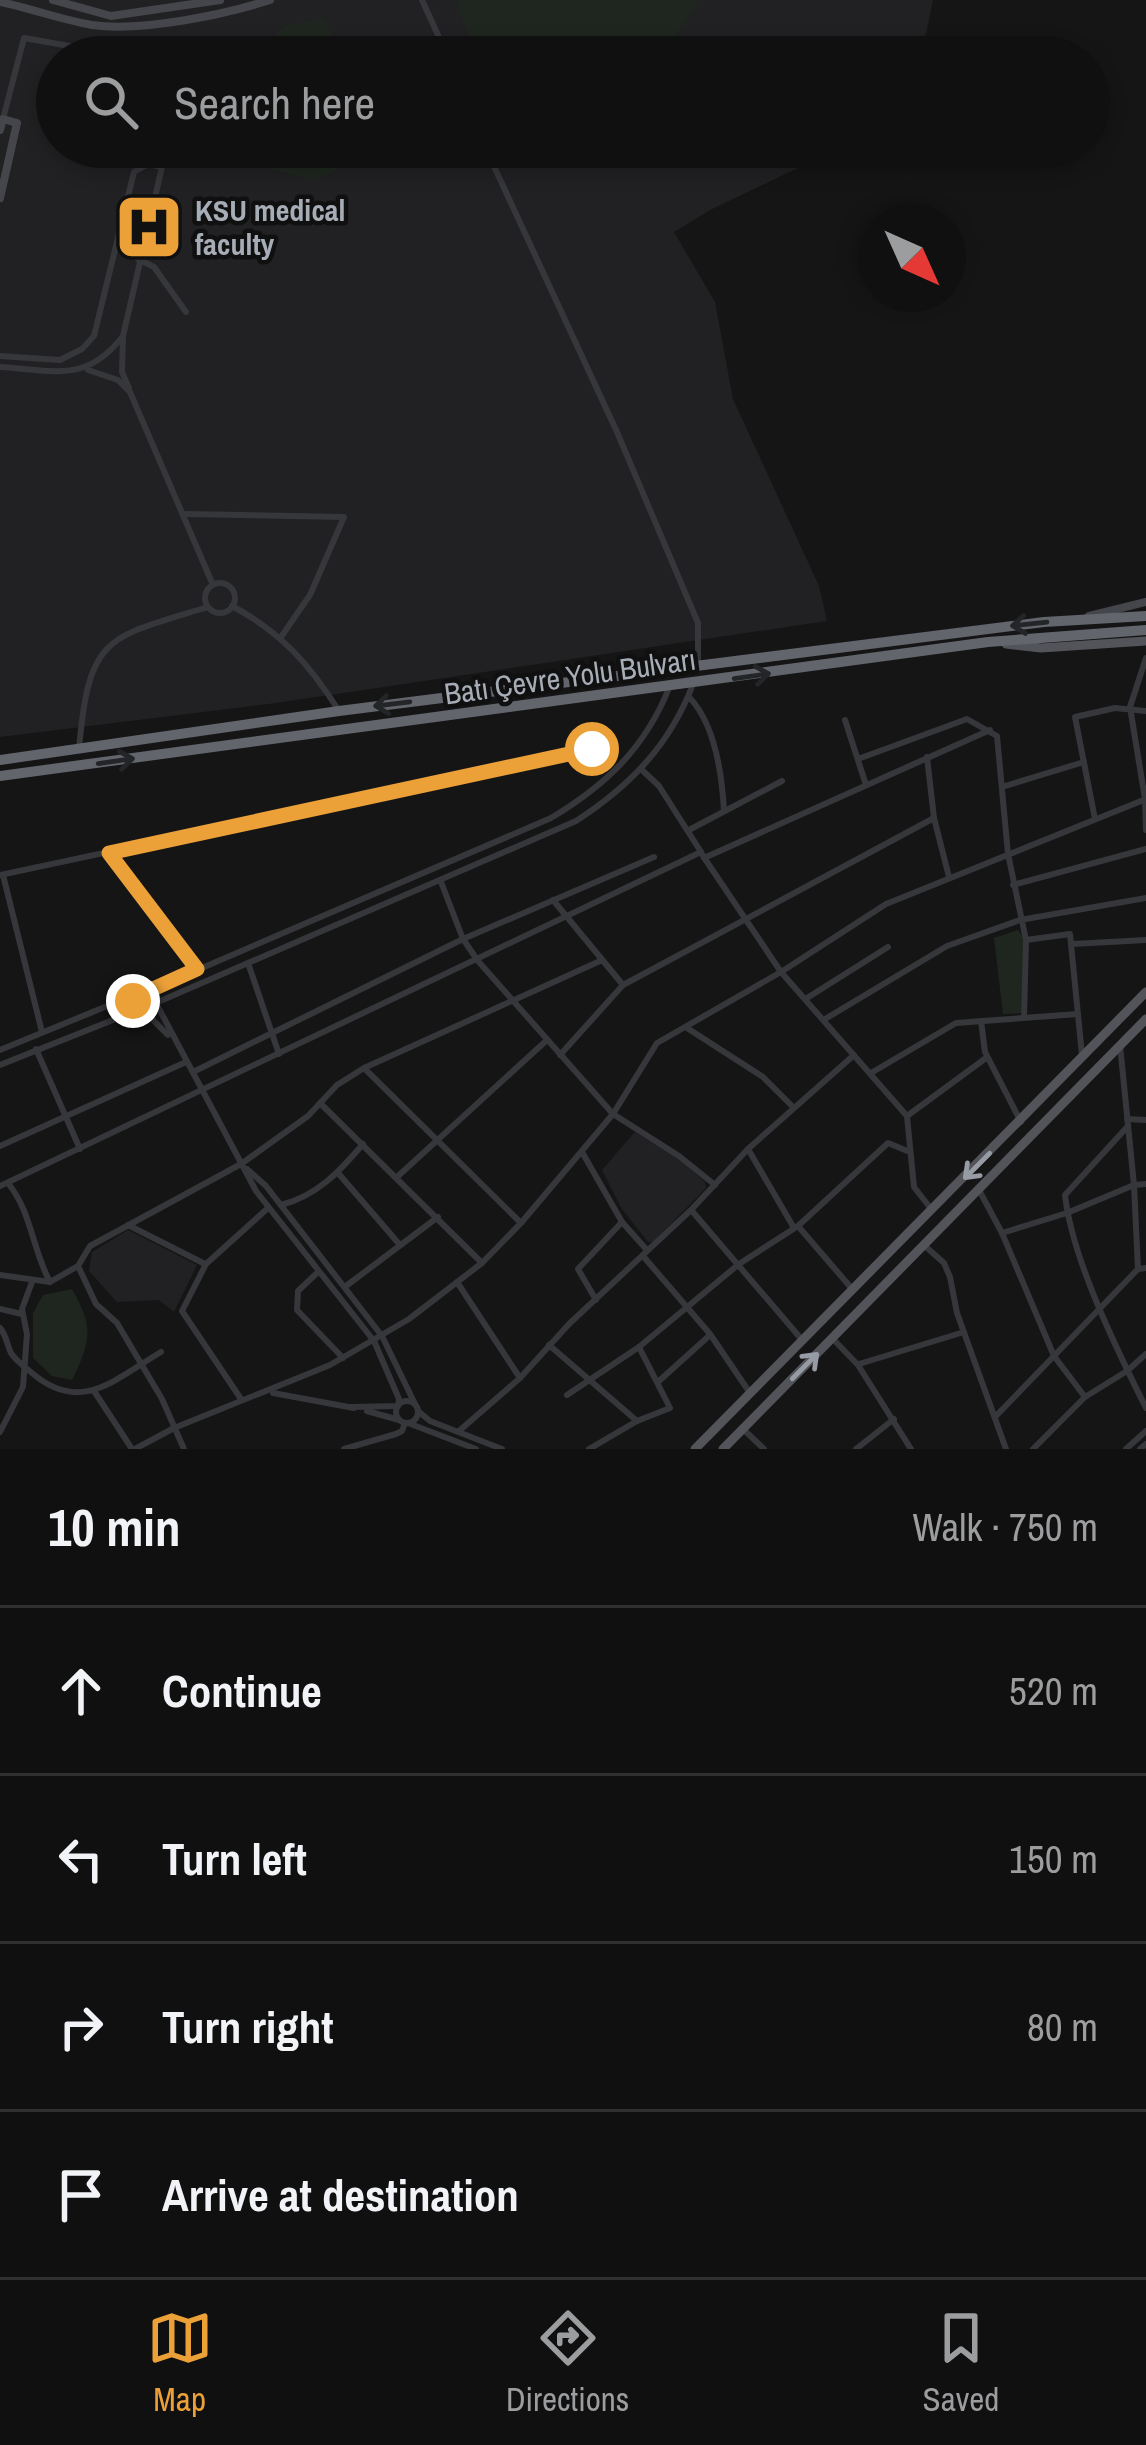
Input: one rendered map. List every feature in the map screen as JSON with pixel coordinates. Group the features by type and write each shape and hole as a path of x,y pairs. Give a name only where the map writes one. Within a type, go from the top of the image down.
{"highway":[{"name":"Batı Çevre Yolu Bulvarı","path":"0,760 339,711 1146,616"},
{"name":"Batı Çevre Yolu Bulvarı","path":"0,776 669,688 691,690 988,642 1146,630"}],"main road":[{"path":"988,642 1041,648 1146,641"},
{"path":"695,1449 1146,992"},
{"path":"723,1449 1146,1018"}],"street":[{"path":"53,0 111,16 220,0"},
{"path":"2,3 90,25 114,26 164,22 271,0"},
{"path":"422,0 438,36"},
{"path":"0,130 24,38 36,40"},
{"path":"0,198 17,123 2,119"},
{"path":"0,356 60,360 88,343 99,319 134,172 141,168"},
{"path":"161,168 123,336 122,372 213,585"},
{"path":"495,168 698,623 698,666"},
{"path":"138,259 154,267 187,312"},
{"path":"85,370 106,358 123,336"},
{"path":"0,367 85,370 118,380 130,392"},
{"path":"185,514 344,517 310,595 281,637"},
{"path":"208,607 206,593 213,585 223,584 231,588 232,606"},
{"path":"1066,622 1146,602"},
{"path":"232,606 281,637 305,661 339,711"},
{"path":"79,749 82,710 93,668 109,644 134,628 208,607 221,613 232,606"},
{"path":"1146,658 1130,707 1146,799 1146,830"},
{"path":"0,1050 532,826 596,786 654,725 669,688"},
{"path":"0,1065 142,1011 576,821 613,798 642,770 682,712 691,690"},
{"path":"691,690 722,779 724,812"},
{"path":"1096,819 1075,717 1130,707 1146,711"},
{"path":"858,760 967,719 997,736 1008,854 1026,940 1024,1017"},
{"path":"845,720 866,784"},
{"path":"50,1282 35,1254 30,1220 4,1185 703,855 990,730"},
{"path":"42,1032 2,875 592,749"},
{"path":"927,757 934,818 949,877"},
{"path":"1002,787 1084,762"},
{"path":"642,770 659,786 781,972 907,1116 914,1186 932,1210"},
{"path":"688,830 782,781"},
{"path":"596,786 608,788 613,798"},
{"path":"94,1391 133,1449 242,1400 269,1393 374,1341 482,1263 521,1223 613,1114 658,1043 886,904 1146,799"},
{"path":"560,1055 623,985 934,818"},
{"path":"1013,885 1146,849"},
{"path":"109,853 197,969"},
{"path":"193,1072 463,939 654,857"},
{"path":"440,881 463,939 478,961 613,1114 716,1185"},
{"path":"825,1019 946,946 1021,920 1146,898"},
{"path":"553,901 623,985"},
{"path":"1026,940 1070,934 1083,1059"},
{"path":"1071,944 1146,940"},
{"path":"807,998 888,947"},
{"path":"0,1275 50,1282 78,1267 90,1246 242,1163 308,1116 338,1084 600,961"},
{"path":"248,963 279,1054"},
{"path":"153,989 174,1041 268,1208 374,1341 399,1399 403,1431 344,1449"},
{"path":"134,995 142,1011 174,1041"},
{"path":"871,1073 956,1023 1078,1014"},
{"path":"981,1021 988,1057 1021,1123"},
{"path":"686,1028 763,1077 793,1107"},
{"path":"397,1177 547,1040"},
{"path":"994,1417 1142,1268 1120,1046"},
{"path":"36,1049 80,1149"},
{"path":"459,1431 520,1378 748,1149 854,1055"},
{"path":"907,1116 988,1057"},
{"path":"0,1146 187,1062"},
{"path":"364,1069 521,1223"},
{"path":"320,1102 482,1263"},
{"path":"1146,1120 1127,1123 1066,1195 1067,1213 1101,1307 1146,1408"},
{"path":"567,1395 796,1227 888,1143 910,1152"},
{"path":"280,1205 304,1199 338,1173 363,1144"},
{"path":"748,1149 782,1212 853,1290"},
{"path":"582,1152 622,1222 750,1393"},
{"path":"242,1163 382,1336 416,1407 415,1420 404,1422"},
{"path":"338,1173 400,1245"},
{"path":"1002,1233 1146,1184"},
{"path":"979,1190 1054,1356 1085,1397"},
{"path":"242,1400 182,1311 206,1264 268,1208"},
{"path":"691,1210 802,1341"},
{"path":"346,1286 437,1217"},
{"path":"596,1300 578,1270 622,1222"},
{"path":"128,1225 206,1264"},
{"path":"925,1246 944,1263 950,1277 964,1332 1006,1449"},
{"path":"78,1267 96,1304 117,1323 141,1364 184,1449"},
{"path":"318,1272 298,1291 297,1310 343,1358"},
{"path":"0,1432 22,1387 26,1334 22,1314 32,1282"},
{"path":"457,1282 520,1378"},
{"path":"0,1310 22,1314"},
{"path":"0,1328 11,1353 25,1367 48,1387 74,1394 94,1391 161,1352"},
{"path":"858,1365 964,1332"},
{"path":"659,1381 710,1334"},
{"path":"833,1339 858,1365 911,1449"},
{"path":"549,1345 637,1421"},
{"path":"590,1449 670,1408 638,1347"},
{"path":"1033,1449 1085,1397 1146,1354"},
{"path":"269,1393 351,1407 476,1449"},
{"path":"351,1407 398,1406 408,1401 430,1421 502,1449"},
{"path":"856,1449 894,1418"},
{"path":"743,1429 764,1449"},
{"path":"1126,1449 1146,1431"}],"shaded area":[{"path":"0,0 933,0 925,36 36,36 36,168 798,168 674,232 715,302 733,399 819,586 827,621 269,704 0,737"},
{"path":"455,0 699,0 675,36 469,36"},
{"path":"324,18 332,36 276,36 284,26"},
{"path":"270,168 342,168 314,180"},
{"path":"1018,930 1024,938 1021,1013 1003,1014 994,938"},
{"path":"635,1132 677,1157 706,1188 653,1242 648,1242 622,1209 602,1170"},
{"path":"128,1230 197,1265 174,1312 159,1300 117,1302 89,1271 92,1252"},
{"path":"72,1289 87,1334 72,1380 52,1376 33,1358 33,1313 43,1295"}],"place":[{"name":"KSU medical faculty","path":"149,227"}],"route":[{"path":"133,1001 141,988 153,989 197,969 109,853 592,749"}]}
